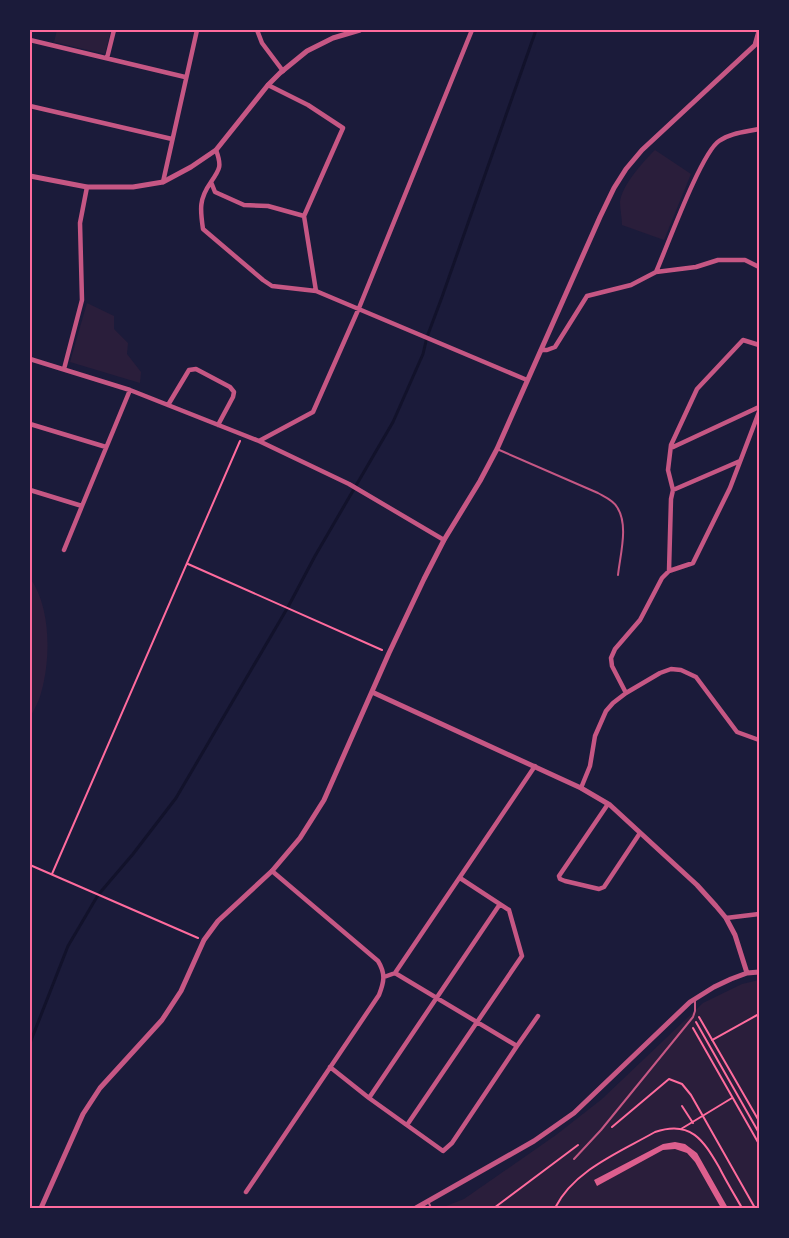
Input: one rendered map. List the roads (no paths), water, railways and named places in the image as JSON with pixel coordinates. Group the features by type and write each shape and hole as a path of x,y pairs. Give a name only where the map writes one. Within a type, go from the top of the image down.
{"street":[{"path":"107,58 114,30"},
{"path":"163,182 197,30"},
{"path":"258,30 262,43 283,71"},
{"path":"30,176 87,187 133,187 163,182 191,167 216,150 268,85 307,51 333,38 360,30"},
{"path":"259,441 313,412 359,308 472,30"},
{"path":"41,1208 83,1114 100,1088 162,1020 181,991 204,940 218,921 272,871 300,838 324,800 389,653 444,540 497,450 614,188 626,169 642,150 755,45 759,30"},
{"path":"30,40 185,77"},
{"path":"268,85 308,105 344,128 304,216 316,291"},
{"path":"30,106 172,139"},
{"path":"656,272 695,179 712,147 729,135 759,129"},
{"path":"216,150 221,162 219,171 203,192 200,209 203,229 263,280 272,286 316,291 527,380"},
{"path":"211,182 215,192 244,205 268,206 304,216"},
{"path":"64,369 82,300 80,223 87,187"},
{"path":"541,350 548,350 555,346 587,296 631,285 656,272 696,267 718,260 745,260 759,267"},
{"path":"669,571 670,499 673,490 668,470 671,448 697,388 743,340 759,346"},
{"path":"30,359 130,390 243,434 349,484 444,540"},
{"path":"168,405 189,370 196,369 230,387 234,392 218,425"},
{"path":"64,550 130,390"},
{"path":"671,448 759,407"},
{"path":"626,694 612,666 611,658 615,649 640,620 662,578 669,571 693,563 730,488 759,412"},
{"path":"30,424 106,447"},
{"path":"673,490 740,461"},
{"path":"30,490 82,506"},
{"path":"581,788 590,766 595,736 599,725 610,707 626,694 660,673 671,669 681,670 696,677 737,732 759,740"},
{"path":"372,692 535,766 581,788 608,804 697,885 726,918 735,935 748,973"},
{"path":"384,978 396,973 535,766"},
{"path":"608,804 559,876 560,879 599,890 604,887 640,833"},
{"path":"246,1192 379,995 384,978 383,969 378,962 272,871"},
{"path":"407,1125 522,956 509,910 460,878"},
{"path":"369,1098 500,904"},
{"path":"726,918 759,914"},
{"path":"416,1208 534,1141 574,1113 695,998 714,987 748,973 759,972"},
{"path":"396,973 517,1046"},
{"path":"330,1067 369,1098 443,1151 452,1143 538,1016"}],"lane":[{"path":"497,450 598,493 609,499 617,507 623,519 618,575"},
{"path":"574,1159 602,1128 689,1021 695,1011 695,998"},
{"path":"428,1201 432,1208"}],"waterway":[{"path":"30,1043 68,946 98,895 133,854 176,798 288,607 315,556 393,422 423,354 427,337 536,30"}]}
